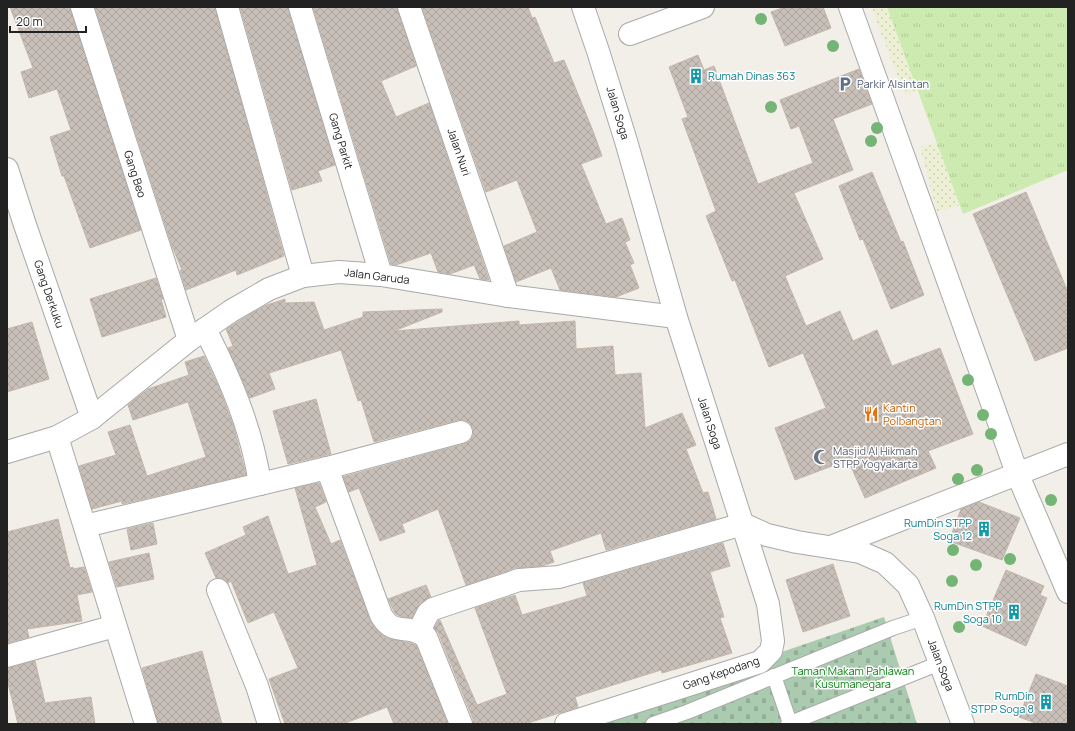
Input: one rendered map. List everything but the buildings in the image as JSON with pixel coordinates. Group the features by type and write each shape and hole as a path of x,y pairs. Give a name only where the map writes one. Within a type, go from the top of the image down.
{"street":[{"name":"Gang Beo","path":"82,7 197,334 222,361 245,421 257,462 260,484"},
{"path":"227,7 303,276"},
{"name":"Gang Parkit","path":"300,7 381,275"},
{"name":"Jalan Nuri","path":"409,7 508,296"},
{"name":"Jalan Soga","path":"583,7 626,140 676,317 743,524 768,535 797,542 860,552 884,562 908,585 923,618 963,724"},
{"path":"630,34 703,7"},
{"path":"850,7 1017,473 1068,592"},
{"name":"Gang Derkuku","path":"7,169 92,418"},
{"name":"Jalan Garuda","path":"7,452 57,437 92,418 197,334 231,311 270,289 303,276 339,272 381,275 508,296 676,317"},
{"path":"85,526 326,468 461,432"},
{"path":"57,437 146,724"},
{"path":"831,547 1068,454"},
{"path":"326,468 381,615 389,626 419,631 426,637 461,724"},
{"path":"419,631 428,613 433,609 519,580 527,578 559,577 743,524"},
{"name":"Gang Kepodang","path":"566,724 760,662 766,657 771,651 773,641 768,604 743,524"},
{"path":"218,590 257,686 269,724"},
{"path":"7,656 115,626"}],"lane":[{"path":"653,724 689,718 774,676 893,628 923,618"},
{"path":"774,676 789,724 940,663"}],"green space":[{"path":"871,7 975,7 997,61 905,95"},
{"path":"887,7 1068,7 1068,170 963,214"},
{"path":"979,131 996,194 937,212 920,147"},
{"name":"Taman Makam Pahlawan Kusumanegara","path":"884,617 917,724 572,724"}],"place":[{"name":"Rumah Dinas 363","path":"696,76"},
{"name":"Parkir Alsintan","path":"845,84"},
{"name":"Kantin Polbangtan","path":"871,414"},
{"name":"Masjid Al Hikmah STPP Yogyakarta","path":"821,457"},
{"name":"RumDin STPP Soga 12","path":"984,529"},
{"name":"RumDin STPP Soga 10","path":"1014,612"},
{"name":"RumDin STPP Soga 8","path":"1046,702"}]}
